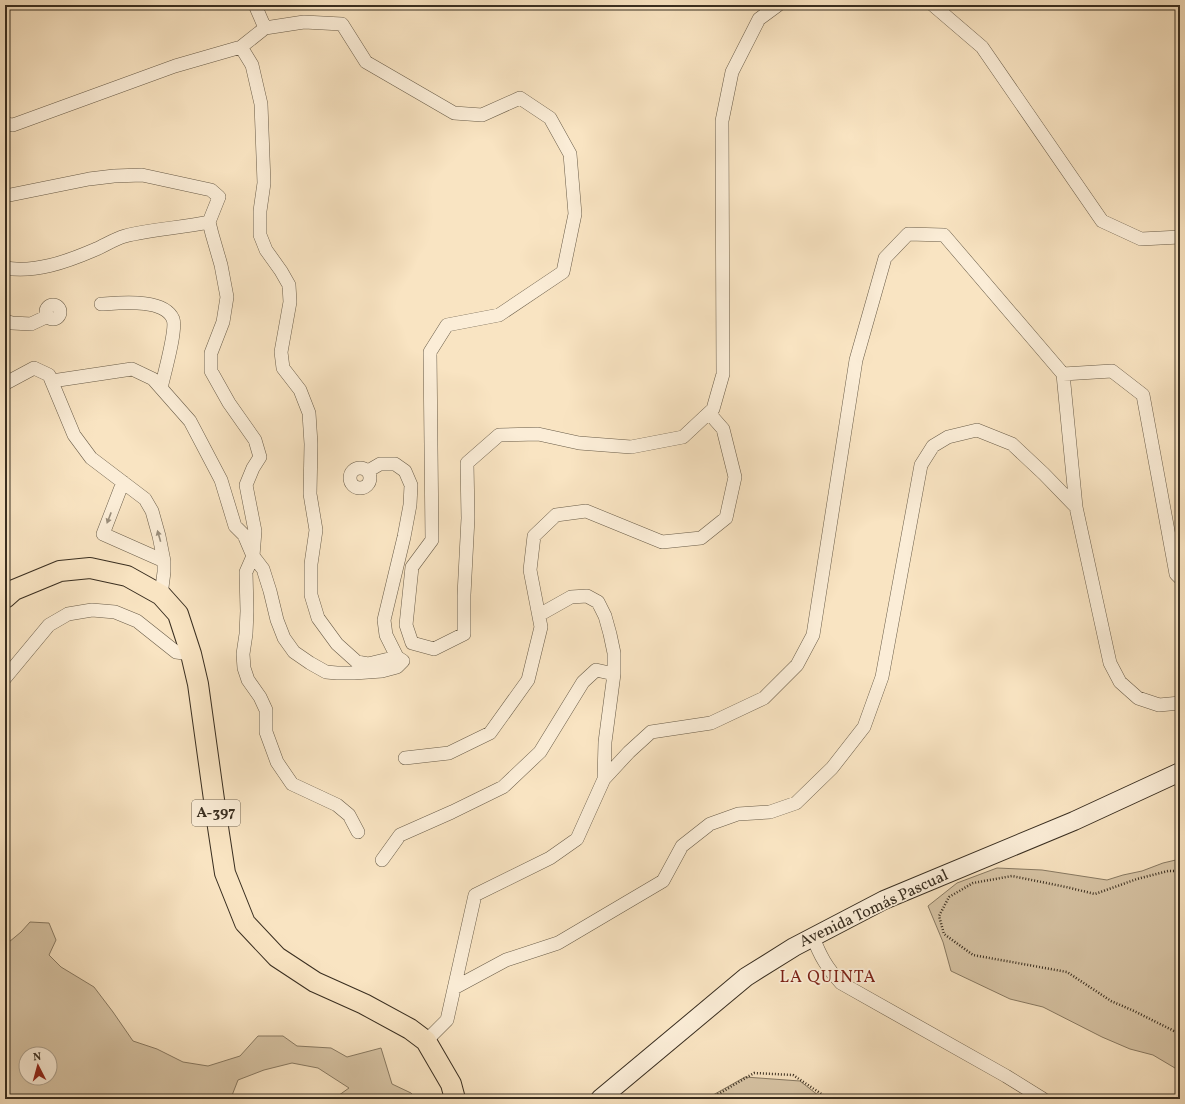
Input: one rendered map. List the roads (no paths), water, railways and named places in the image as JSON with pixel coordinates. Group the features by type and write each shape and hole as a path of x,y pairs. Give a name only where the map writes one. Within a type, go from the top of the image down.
{"main road":[{"name":"A-397","path":"5,598 14,590 60,571 90,568 127,576 161,595 178,614 191,654 198,684 225,873 245,923 277,957 315,982 364,1004 410,1029 426,1041 451,1084 455,1099"}],"street":[{"path":"255,5 266,28"},
{"path":"5,124 13,125 175,66 241,47 266,28 304,22 342,24 366,62 454,113 482,116 520,98 550,118 570,154 575,214 563,272 499,315 447,325 430,352 432,540 412,567 406,625 412,643 434,649 464,634 464,595 468,518 467,463 499,435 538,434 579,443 630,447 683,437 713,409 723,374 722,121 732,72 759,19 778,5"},
{"path":"933,5 982,47 1102,221 1140,239 1180,237"},
{"path":"241,47 252,65 261,104 264,183 260,211 260,235 266,250 289,285 290,302 281,352 283,368 300,390 310,413 310,494 316,530 311,564 311,595 318,618 337,644 357,662 368,664 397,657"},
{"path":"5,196 89,179 142,175 211,190 219,197 209,222 221,265 227,297 223,322 211,353 211,371 229,403 255,440 260,457 253,468 246,486 255,531 253,556 246,572 247,612 243,654 244,668 248,680 266,710 266,732 277,762 292,784 337,805 349,816 358,832"},
{"path":"5,268 19,270 54,265 123,237 209,222"},
{"path":"426,1041 447,1020 475,895 550,858 577,839 604,779 629,752 651,732 711,723 764,698 797,665 813,635 856,360 885,258 908,234 944,235 1063,374 1076,507 1110,663 1120,682 1138,698 1159,705 1180,703"},
{"path":"101,304 151,304 167,311 174,320 172,345 161,388"},
{"path":"5,321 31,324 48,316"},
{"path":"5,384 34,368 49,374 74,435 91,458 145,500 152,511 164,561 161,595"},
{"path":"52,381 132,370 153,379 190,421 221,480 235,526 244,535 253,556 262,569 270,591 277,620 284,638 294,652 326,672 354,673 382,671 397,667 403,661 397,657 386,635 384,620 404,537 410,505 411,484 405,471 395,464 380,464 368,471"},
{"path":"1063,374 1112,371 1144,395 1176,574 1180,578"},
{"path":"405,758 449,753 490,733 528,680 541,627 530,570 534,536 556,514 586,511 662,542 701,538 726,518 735,477 723,429 709,413"},
{"path":"454,988 506,960 558,943 663,881 682,846 710,824 738,814 770,812 796,803 832,768 864,727 882,677 921,465 933,446 948,437 977,430 1012,444 1076,507"},
{"path":"123,482 103,534 164,561"},
{"path":"539,614 570,597 588,596 598,602 605,616 614,653 614,674 605,742 604,779"},
{"path":"5,678 48,625 68,614 92,610 115,612 137,620 176,652 191,654"},
{"path":"382,860 400,835 503,787 540,752 583,682 596,670 614,674"},
{"name":"Avenida Tomás Pascual","path":"600,1099 746,976 794,947 884,900 1074,820 1180,772"},
{"path":"813,937 819,954 829,970 841,983 1006,1076 1043,1099"}],"district":[{"name":"LA QUINTA","path":"828,977"}]}
